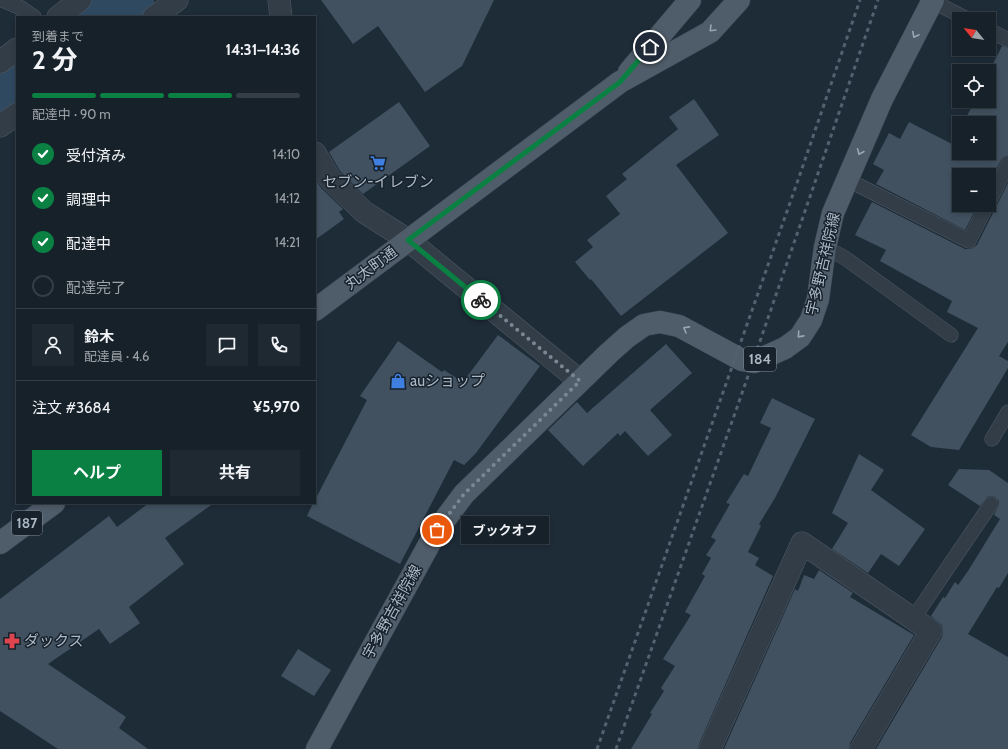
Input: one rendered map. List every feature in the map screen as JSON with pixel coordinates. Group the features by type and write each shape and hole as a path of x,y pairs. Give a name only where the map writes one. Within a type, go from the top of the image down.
{"main road":[{"name":"丸太町通","path":"620,82 690,0"},
{"name":"丸太町通","path":"316,309 620,82 710,32 739,0"},
{"name":"宇多野吉祥院線","path":"317,749 437,530 464,494 627,337 644,325 660,322 680,326 742,360 754,362 785,348 800,337 811,320 818,299 825,247 833,213 882,99 933,0"},
{"name":"187","path":"0,543 53,504"}],"street":[{"path":"59,16 80,0"},
{"path":"155,16 177,0"},
{"path":"279,0 281,16"},
{"path":"0,62 16,50"},
{"path":"0,126 16,115"},
{"path":"316,155 330,179 364,212 408,240 580,381"},
{"path":"710,749 802,543 931,631 861,749"}],"lane":[{"path":"2,0 21,8 33,16"},
{"path":"933,0 954,12"},
{"path":"996,34 1008,40"},
{"path":"996,188 1008,164"},
{"path":"848,180 969,242 984,212"},
{"path":"825,247 845,258 951,335"},
{"path":"992,439 1008,412"},
{"path":"913,619 992,504"}],"building":[{"path":"321,0 494,0 462,66 425,92 378,26 353,44"},
{"path":"1002,46 1008,48 1008,156 1001,160 996,170 996,168 952,168 952,212 974,212 965,230 876,184 884,170 873,164 889,133 900,139 909,122 952,144 952,160 996,160 996,116 967,116 971,108 996,108 996,64 993,64"},
{"path":"694,99 719,135 676,165 728,233 621,316 575,262 593,247 587,240 620,214 606,196 627,179 622,174 678,129 669,117"},
{"name":"セブン-イレブン","path":"399,102 430,146 363,194 340,171 329,152"},
{"path":"316,180 321,188 343,209 339,212 344,219 316,239"},
{"path":"1008,183 1008,342 999,356 1008,361 1008,368 959,450 931,447 911,435 978,328 947,312 952,301 880,261 886,250 855,235 872,202 965,249 969,249 977,245 994,212 996,212 996,207"},
{"path":"498,335 540,366 476,453 464,465 454,460 400,564 307,516 313,504 316,504 316,498 367,400 360,396 398,341 442,372 444,370 463,382"},
{"path":"666,344 692,373 650,410 672,435 648,456 625,431 620,436 618,433 583,466 548,430 577,402 587,413"},
{"path":"772,398 815,419 775,498 759,524 761,526 748,552 759,558 755,565 773,576 698,749 631,749 652,714 650,713 664,691 661,688 675,666 663,659 691,615 685,612 705,576 702,574 711,558 706,555 716,540 711,537 730,504 726,503 744,474 748,476 771,428 760,423"},
{"path":"859,454 884,470 871,490 925,529 899,566 881,554 868,573 832,549 848,523 832,513"},
{"path":"959,469 989,470 1008,483 1008,573 999,588 997,587 968,634 1008,657 1008,749 876,749 942,637 942,625 931,616 955,582 958,585 968,571 1000,519 994,515 999,505 999,501 995,497 987,497 980,506 948,485"},
{"path":"148,504 213,504 165,538 184,564 129,607 140,623 110,644 99,629 48,664 126,717 119,728 148,749 58,749 0,711 0,599 109,516 117,527"},
{"path":"819,570 853,593 850,597 914,635 850,743 849,749 724,749 795,589 798,591 804,575 814,579"},
{"path":"298,649 331,670 314,696 281,676"}],"waterway":[{"path":"104,16 126,0"},
{"path":"0,95 16,83"}],"railway":[{"path":"597,749 860,0"},
{"path":"616,749 740,399 878,0"}],"way so far":[{"path":"437,530 464,494 580,381 481,300"}],"place":[{"name":"セブン-イレブン","path":"378,163"},
{"name":"auショップ","path":"398,381"},
{"name":"ブックオフ","path":"437,530"},
{"name":"ダックス","path":"12,641"}],"route":[{"path":"481,300 408,240 620,82 650,47"}]}
